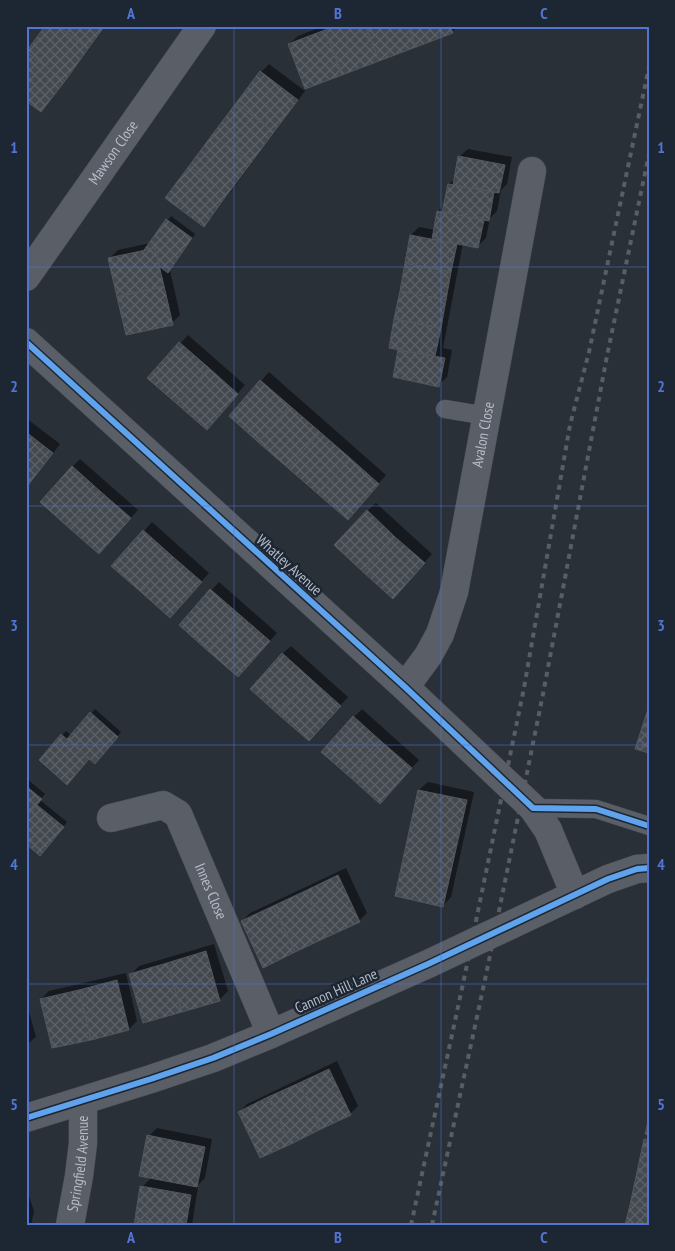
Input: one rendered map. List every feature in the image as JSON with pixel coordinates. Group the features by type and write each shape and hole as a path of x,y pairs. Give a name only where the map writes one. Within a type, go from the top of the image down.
{"street":[{"name":"Mawson Close","path":"26,277 202,26"},
{"name":"Avalon Close","path":"405,687 428,656 440,634 454,592 532,172"},
{"name":"Whatley Avenue","path":"26,342 405,687 533,808 548,830 575,895"},
{"name":"Innes Close","path":"111,818 163,805 178,814 271,1034"},
{"name":"Cannon Hill Lane","path":"26,1118 151,1080 213,1058 436,960 608,880 649,868"},
{"name":"Springfield Avenue","path":"70,1225 83,1143 83,1101"}],"lane":[{"path":"445,409 487,416"},
{"path":"533,808 596,809 649,826"}],"building":[{"path":"45,26 58,26 88,49 65,81 26,52"},
{"path":"58,26 105,26 88,49"},
{"path":"335,26 366,26 379,61 342,75 325,30"},
{"path":"366,26 408,26 416,47 379,61"},
{"path":"408,26 450,26 453,33 416,47"},
{"path":"325,30 342,75 305,89 288,44"},
{"path":"26,52 65,81 41,112 26,101"},
{"path":"260,71 298,100 274,132 236,103"},
{"path":"236,103 274,132 251,163 212,135"},
{"path":"212,135 251,163 227,195 189,166"},
{"path":"458,156 505,165 499,193 453,185"},
{"path":"189,166 227,195 204,227 165,198"},
{"path":"448,184 494,192 489,221 442,212"},
{"path":"437,211 484,220 478,248 432,239"},
{"path":"166,219 192,238 168,273 160,267 155,248 144,250"},
{"path":"410,235 457,244 451,272 405,263"},
{"path":"155,248 164,286 117,297 108,258"},
{"path":"405,263 451,272 446,300 400,291"},
{"path":"164,286 173,325 126,335 117,297"},
{"path":"400,291 446,300 441,328 394,319"},
{"path":"394,319 441,328 435,356 389,348"},
{"path":"179,342 209,368 177,404 147,378"},
{"path":"398,350 445,358 439,387 393,377"},
{"path":"209,368 238,394 207,430 177,404"},
{"path":"260,380 290,406 258,442 229,416"},
{"path":"290,406 320,432 288,468 258,442"},
{"path":"26,432 53,453 26,488"},
{"path":"320,432 350,458 318,494 288,468"},
{"path":"350,458 379,484 348,520 318,494"},
{"path":"72,466 101,492 69,528 40,502"},
{"path":"101,492 131,518 99,554 69,528"},
{"path":"367,510 395,537 363,572 334,545"},
{"path":"143,530 172,556 141,592 111,566"},
{"path":"395,537 425,563 393,599 363,572"},
{"path":"172,556 202,582 170,618 141,592"},
{"path":"210,589 240,615 208,651 179,625"},
{"path":"240,615 270,641 238,677 208,651"},
{"path":"282,653 311,679 279,715 250,689"},
{"path":"311,679 341,706 309,741 279,715"},
{"path":"649,706 649,753 635,749"},
{"path":"90,712 118,737 95,764 67,739"},
{"path":"353,716 382,742 351,778 321,752"},
{"path":"61,734 89,759 67,785 39,760"},
{"path":"382,742 412,768 380,804 351,778"},
{"path":"26,786 42,799 26,817"},
{"path":"418,790 467,800 443,907 395,896"},
{"path":"37,805 64,827 40,856 26,844 26,817"},
{"path":"338,875 360,922 327,937 305,891"},
{"path":"305,891 327,937 295,952 273,906"},
{"path":"273,906 295,952 263,968 241,921"},
{"path":"206,951 220,1001 182,1012 167,963"},
{"path":"167,963 182,1012 143,1023 129,974"},
{"path":"117,980 129,1030 91,1040 79,990"},
{"path":"79,990 91,1040 52,1048 40,999"},
{"path":"329,1069 351,1115 321,1129 299,1083"},
{"path":"299,1083 321,1129 291,1144 268,1097"},
{"path":"268,1097 291,1144 260,1158 238,1112"},
{"path":"649,1118 649,1135 645,1134"},
{"path":"147,1135 205,1147 197,1187 139,1176"},
{"path":"644,1139 649,1140 649,1175 637,1172"},
{"path":"637,1172 649,1175 649,1210 630,1205"},
{"path":"140,1186 191,1195 186,1225 166,1225 135,1219"},
{"path":"630,1205 649,1210 649,1225 625,1225"},
{"path":"135,1219 166,1225 134,1225"}],"railway":[{"path":"411,1225 524,688 570,425 589,352 649,67"},
{"path":"432,1225 486,975 543,694 607,356 649,154"}],"cycle path":[{"path":"26,342 405,687 533,808 596,809 649,826"},
{"path":"26,1118 213,1058 428,964 608,879 637,869 649,868"}]}
